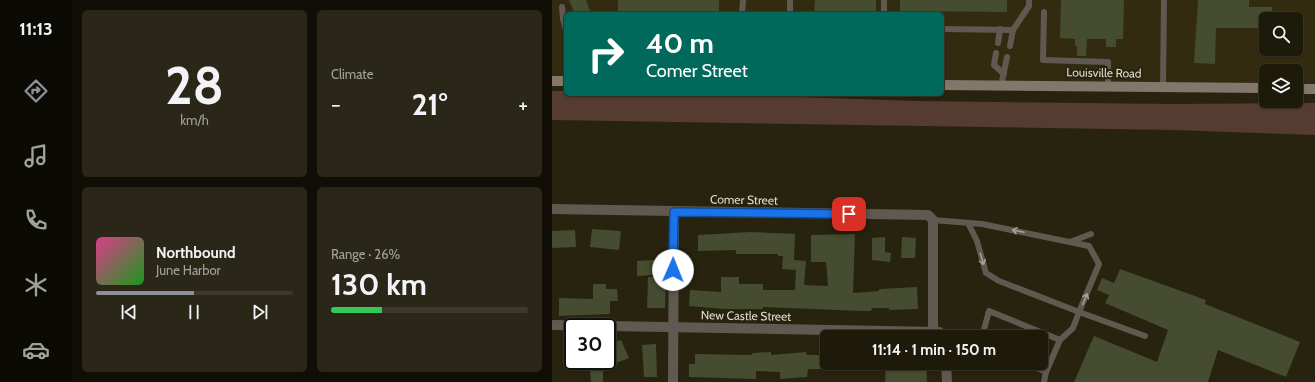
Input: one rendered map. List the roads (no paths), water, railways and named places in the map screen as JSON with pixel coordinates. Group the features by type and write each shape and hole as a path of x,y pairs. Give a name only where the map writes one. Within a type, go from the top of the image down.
{"main road":[{"path":"552,81 564,81"},
{"name":"Louisville Road","path":"944,85 1259,88"},
{"path":"1303,89 1315,89"}],"street":[{"name":"Comer Street","path":"552,209 928,215 933,220"},
{"path":"673,382 674,212"},
{"path":"933,220 937,330"},
{"name":"New Castle Street","path":"552,325 820,331"},
{"path":"946,370 947,382"}],"lane":[{"path":"742,12 743,0"},
{"path":"790,0 790,12"},
{"path":"884,0 884,12"},
{"path":"1010,46 1013,30 1029,6 1029,0"},
{"path":"1163,87 1164,0"},
{"path":"562,7 564,23"},
{"path":"1044,12 1043,60 1108,62 1108,86"},
{"path":"944,29 1013,30"},
{"path":"998,43 1000,29"},
{"path":"996,53 994,65 1004,74"},
{"path":"1001,86 1007,57"},
{"path":"933,220 982,224 1089,246 1099,264 1073,328 1060,340 1046,372 1044,382"},
{"path":"968,223 977,241 986,273 999,281 1145,336"},
{"path":"1069,242 1090,234"},
{"path":"984,330 988,312 1034,330"},
{"path":"1048,335 1060,340"},
{"path":"1042,370 1046,372"}]}
